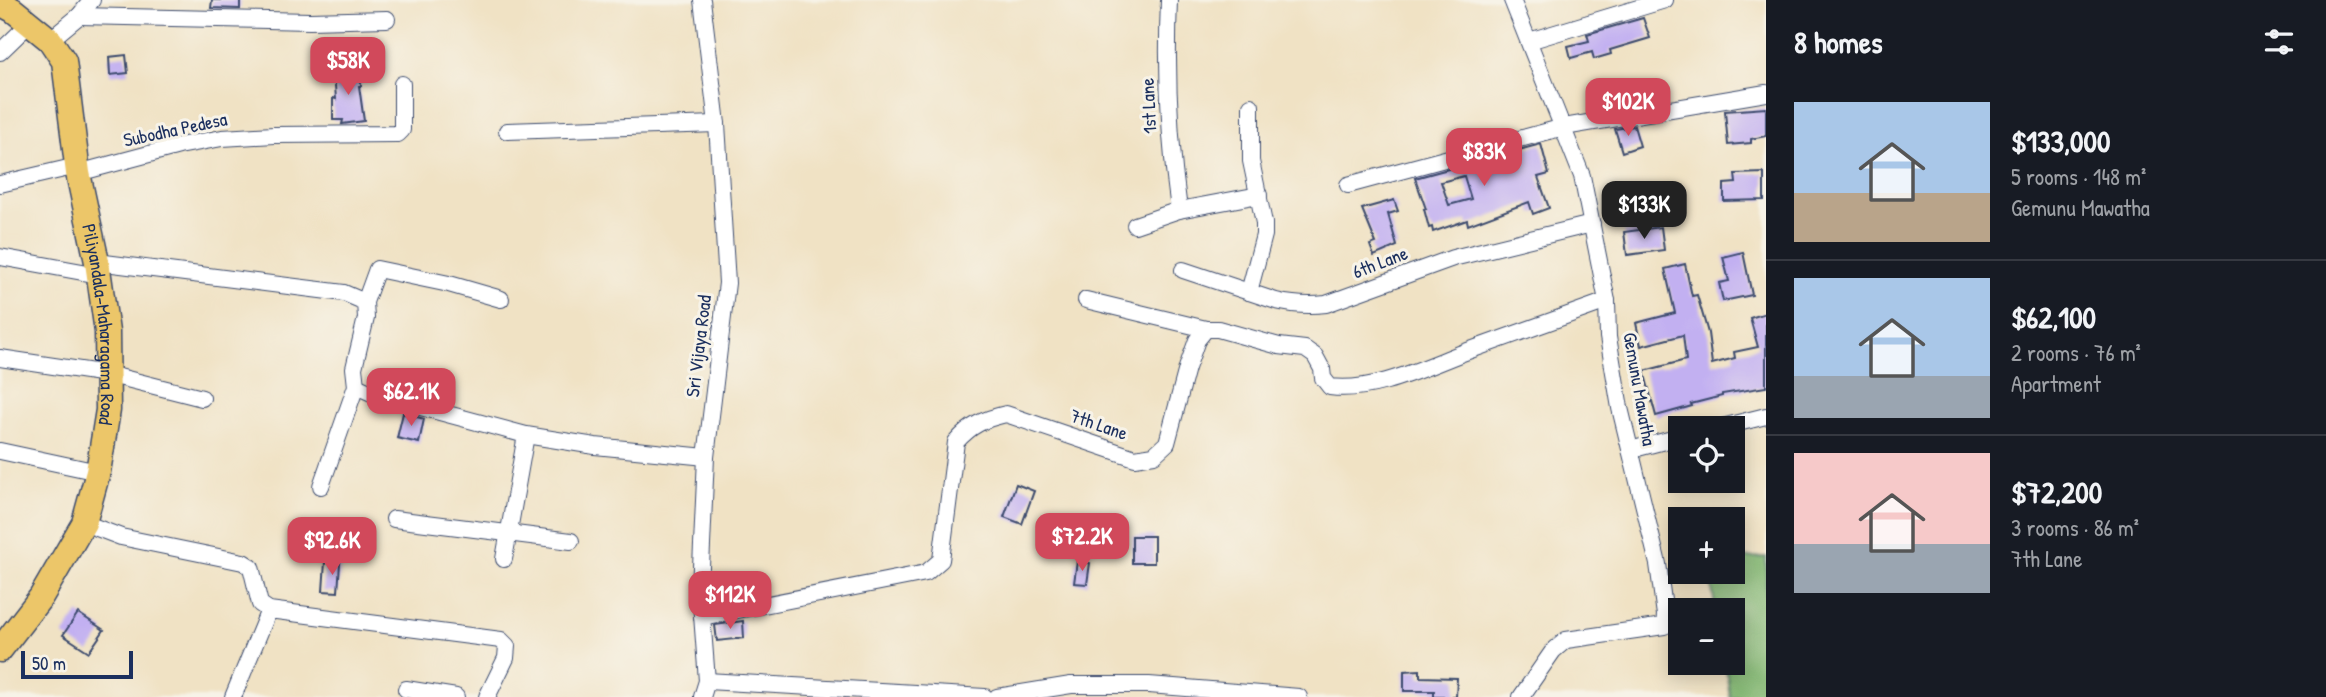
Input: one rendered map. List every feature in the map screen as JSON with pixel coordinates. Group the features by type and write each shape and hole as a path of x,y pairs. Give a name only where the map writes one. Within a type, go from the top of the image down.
{"main road":[{"name":"Piliyandala-Maharagama Road","path":"0,3 50,40 61,53 66,69 78,169 98,269 107,332 108,410 98,472 84,523 41,597 0,650"}],"street":[{"path":"50,40 79,16 92,0"},
{"name":"Sri Vijaya Road","path":"702,0 717,124 727,283 706,457 700,589 707,681 702,697"},
{"name":"1st Lane","path":"1169,0 1167,73 1172,159 1179,210"},
{"name":"Gemunu Mawatha","path":"1512,0 1583,176 1607,301 1608,337 1630,450 1658,565 1665,615 1664,626 1566,640 1553,651 1521,697"},
{"path":"1529,41 1665,0"},
{"path":"79,16 282,21 387,19"},
{"path":"0,52 30,23"},
{"name":"Subodha Pedesa","path":"78,169 222,138 398,134 402,130 402,84"},
{"path":"1348,185 1564,127 1766,93"},
{"path":"1249,292 1264,235 1251,161 1251,106"},
{"path":"507,131 717,124"},
{"path":"0,184 78,169"},
{"path":"1135,225 1179,210 1259,195"},
{"name":"6th Lane","path":"1183,270 1290,305 1326,304 1453,258 1592,224"},
{"path":"0,257 344,293 365,302"},
{"path":"321,486 356,386 355,368 366,318 365,302 374,272 381,268 500,299"},
{"path":"1086,300 1206,329 1218,328 1279,346 1306,349 1315,356 1322,369 1323,378 1330,387 1346,389 1370,385 1410,372 1607,301"},
{"name":"7th Lane","path":"702,617 926,573 941,560 956,442 969,428 986,418 1006,414 1135,458 1154,455 1167,443 1187,368 1197,340 1206,329"},
{"path":"0,358 107,374 202,398"},
{"path":"356,386 376,395 526,435 595,446 706,457"},
{"path":"1745,421 1766,415"},
{"path":"504,559 526,435"},
{"path":"1630,450 1668,440"},
{"path":"0,452 98,472"},
{"path":"394,519 572,541"},
{"path":"84,523 121,537 243,562 251,568 260,604 269,610 501,640 508,646 506,657 487,697"},
{"path":"233,697 269,610"},
{"path":"707,681 985,697"},
{"path":"997,697 1071,685 1149,685 1299,697"},
{"path":"406,689 456,697"}],"green space":[{"path":"1766,557 1766,697 1730,697 1727,675 1745,675 1745,598 1714,598 1711,584 1745,584 1745,558"}],"building":[{"path":"212,0 240,0 240,9 211,8"},
{"path":"1643,18 1650,38 1610,50 1611,54 1594,59 1592,52 1571,58 1568,46 1589,41 1587,34"},
{"path":"126,55 128,73 110,75 109,57"},
{"path":"334,71 360,71 359,86 364,121 342,124 343,120 333,120 333,98 336,99"},
{"path":"1766,108 1766,136 1751,139 1751,143 1728,145 1725,111"},
{"path":"1634,126 1640,146 1622,152 1615,129"},
{"path":"1541,144 1549,174 1538,177 1549,208 1533,214 1529,202 1468,225 1467,220 1433,232 1432,227 1429,228 1426,209 1415,178","holes":["1464,176 1471,199 1449,205 1441,182"]},
{"path":"1764,173 1764,200 1724,201 1724,184 1736,183 1735,174"},
{"path":"1394,200 1398,211 1388,214 1397,246 1374,256 1370,245 1376,243 1362,209"},
{"path":"1661,227 1664,250 1627,255 1624,232"},
{"path":"1743,252 1752,295 1723,301 1719,283 1729,281 1723,257"},
{"path":"1685,264 1692,296 1697,295 1708,333 1712,364 1735,358 1734,352 1758,347 1750,318 1766,313 1766,387 1722,394 1656,416 1644,371 1686,360 1683,335 1641,346 1636,323 1675,313 1665,269"},
{"path":"403,413 424,419 419,443 397,438"},
{"path":"1016,484 1034,491 1022,524 1004,517"},
{"path":"1132,536 1154,536 1154,563 1132,563"},
{"path":"1077,561 1090,563 1087,584 1074,583"},
{"path":"325,562 340,563 338,592 323,591"},
{"path":"78,613 104,630 89,652 63,635"},
{"path":"743,621 744,638 717,641 715,625"},
{"path":"1420,670 1420,677 1457,678 1456,697 1434,697 1434,691 1404,691 1404,671"}]}
